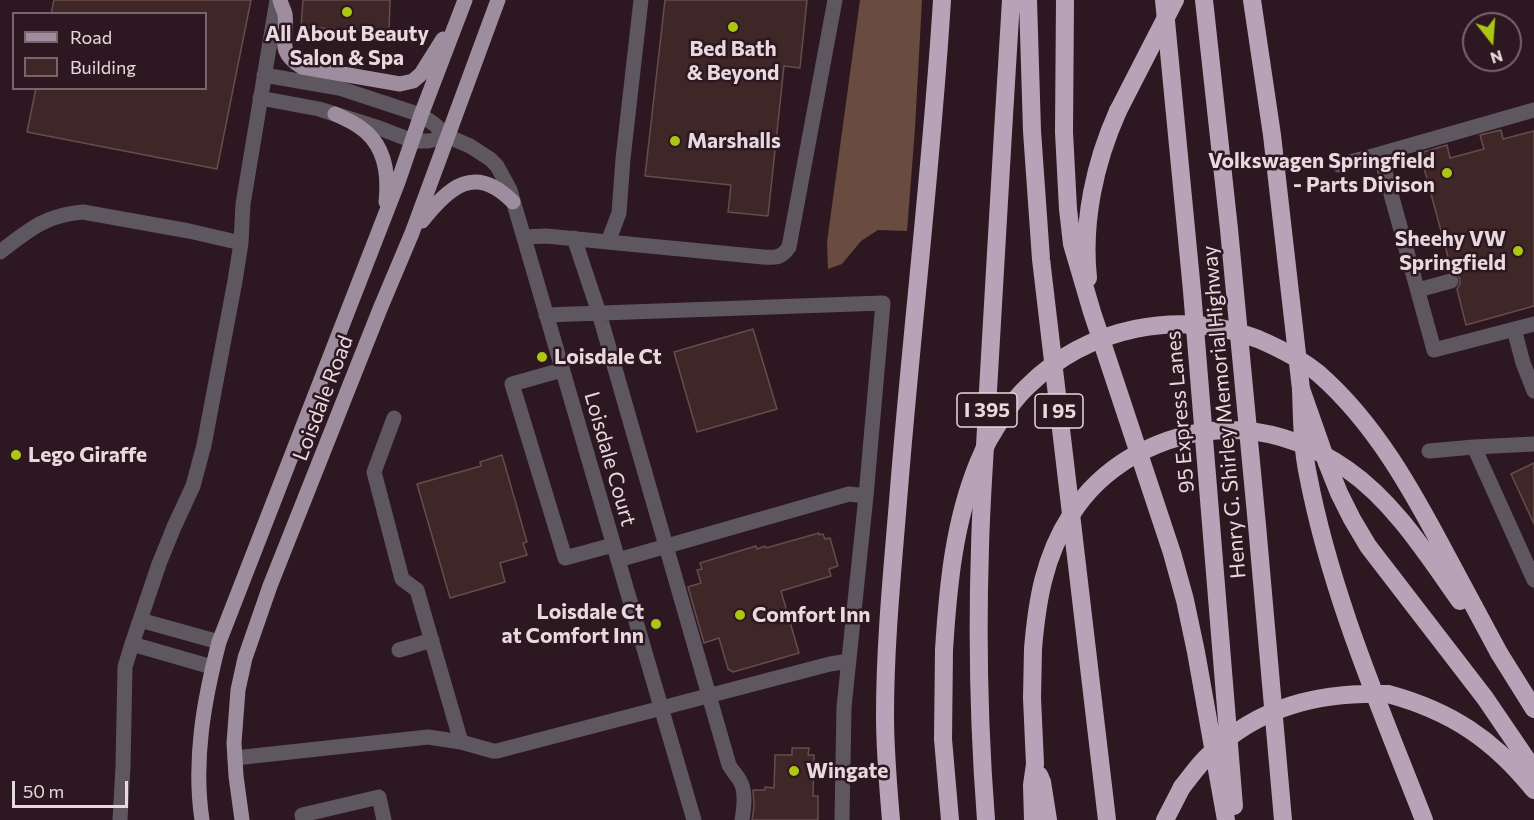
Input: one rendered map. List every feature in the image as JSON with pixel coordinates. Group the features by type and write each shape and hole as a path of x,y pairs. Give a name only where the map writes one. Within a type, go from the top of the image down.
{"highway":[{"path":"891,820 885,718 889,600 928,182 942,0"},
{"name":"I 395","path":"986,820 981,751 979,665 980,546 991,316 1011,0"},
{"name":"I 95","path":"1028,0 1032,131 1041,259 1107,820"},
{"path":"1065,0 1064,132 1072,244 1185,600 1226,820"},
{"name":"95 Express Lanes","path":"1164,0 1194,314 1235,820"},
{"path":"1092,312 1088,271 1090,205 1102,150 1118,111 1175,0"},
{"name":"Henry G. Shirley Memorial Highway","path":"1204,0 1229,229 1283,820"},
{"path":"1252,0 1272,135 1307,473 1331,571 1351,631 1424,820"},
{"path":"950,820 943,739 947,605 959,524 976,468 990,437 1026,387 1068,354 1119,333 1142,328 1186,324 1240,332 1267,343 1302,362 1340,395 1389,455 1422,509 1499,653 1534,710"},
{"path":"1300,389 1339,493 1368,546 1485,698 1534,770"},
{"path":"1033,820 1032,784 1035,764 1032,698 1033,650 1043,579 1060,533 1071,513 1087,494 1103,477 1121,464 1165,441 1213,430 1266,433 1290,440 1332,460 1360,479 1397,517 1420,544 1499,653"},
{"path":"1165,820 1182,787 1209,754 1232,735 1281,708 1333,695 1388,694 1437,711 1478,735 1498,750 1534,790"},
{"path":"1035,764 1042,782 1048,820"}],"main road":[{"path":"278,0 285,15 286,52 293,62 302,67 400,84 413,81 421,74 465,0"},
{"name":"Loisdale Road","path":"202,820 198,778 202,716 219,642 384,220 465,0"},
{"name":"Loisdale Road","path":"242,820 235,758 238,690 245,658 380,309 412,233 498,0"},
{"path":"335,114 361,128 380,151 385,162 387,179 384,220"},
{"path":"412,233 438,201 460,185 472,182 483,183 505,193 513,202"}],"street":[{"path":"120,820 125,667 174,527 193,486 206,434 235,281 241,243 243,204 278,0"},
{"path":"608,242 619,213 622,159 641,0"},
{"path":"524,237 574,238 772,258 783,255 789,247 835,0"},
{"path":"264,75 339,88 421,115"},
{"path":"260,98 319,109 413,141 448,137"},
{"path":"1339,165 1534,110"},
{"name":"Loisdale Court","path":"421,115 448,137 470,146 490,159 506,182 694,820"},
{"path":"1380,154 1434,350 1534,324"},
{"path":"0,252 33,226 66,213 83,212 241,243"},
{"path":"574,238 599,313 729,765 741,782 743,789 742,820"},
{"path":"1418,290 1451,281"},
{"path":"546,315 883,303 844,707 842,820"},
{"path":"1514,329 1523,363 1534,391"},
{"path":"562,370 512,384 565,558 614,544"},
{"path":"394,418 374,472 402,579 417,590 461,742"},
{"path":"1429,451 1534,444"},
{"path":"1474,447 1534,580"},
{"path":"618,560 849,494 866,496"},
{"path":"140,620 219,642"},
{"path":"399,650 432,640"},
{"path":"132,644 212,667"},
{"path":"235,758 428,737 497,751 830,664 849,661"},
{"path":"303,820 302,815 379,797 384,820"}],"shaded area":[{"path":"860,0 922,0 907,231 878,230 861,241 842,264 828,269 827,242"}],"building":[{"path":"54,0 251,0 217,169 27,132 36,90 207,90 207,12 51,12"},
{"path":"303,0 390,0 389,32 301,27"},
{"path":"665,0 807,0 800,68 784,66 768,216 728,212 731,185 645,176"},
{"path":"1501,130 1503,139 1534,131 1534,306 1466,325 1457,289 1460,279 1452,272 1420,153 1447,145 1450,158 1484,149 1480,135"},
{"path":"753,329 777,409 697,432 674,352"},
{"path":"502,455 527,542 523,543 527,555 500,563 505,582 450,598 417,484 481,466 480,462"},
{"path":"1534,463 1534,524 1511,474"},
{"name":"Comfort Inn","path":"819,533 819,535 823,534 825,539 830,538 838,566 829,569 831,576 781,591 799,653 733,672 728,669 719,638 704,643 688,587 701,583 697,570 702,569 700,563 756,546 757,549 765,546 766,548"},
{"name":"Wingate","path":"792,748 809,748 808,755 814,755 813,796 818,796 818,820 752,820 753,790 765,790 765,787 774,788 775,755 792,755"}],"place":[{"name":"All About Beauty Salon & Spa","path":"347,12"},
{"name":"Bed Bath & Beyond","path":"733,27"},
{"name":"Marshalls","path":"675,141"},
{"name":"Volkswagen Springfield - Parts Divison","path":"1447,173"},
{"name":"Sheehy VW Springfield","path":"1518,251"},
{"name":"Loisdale Ct","path":"542,357"},
{"name":"Lego Giraffe","path":"16,455"},
{"name":"Comfort Inn","path":"740,615"},
{"name":"Loisdale Ct at Comfort Inn","path":"656,624"},
{"name":"Wingate","path":"794,771"}]}
